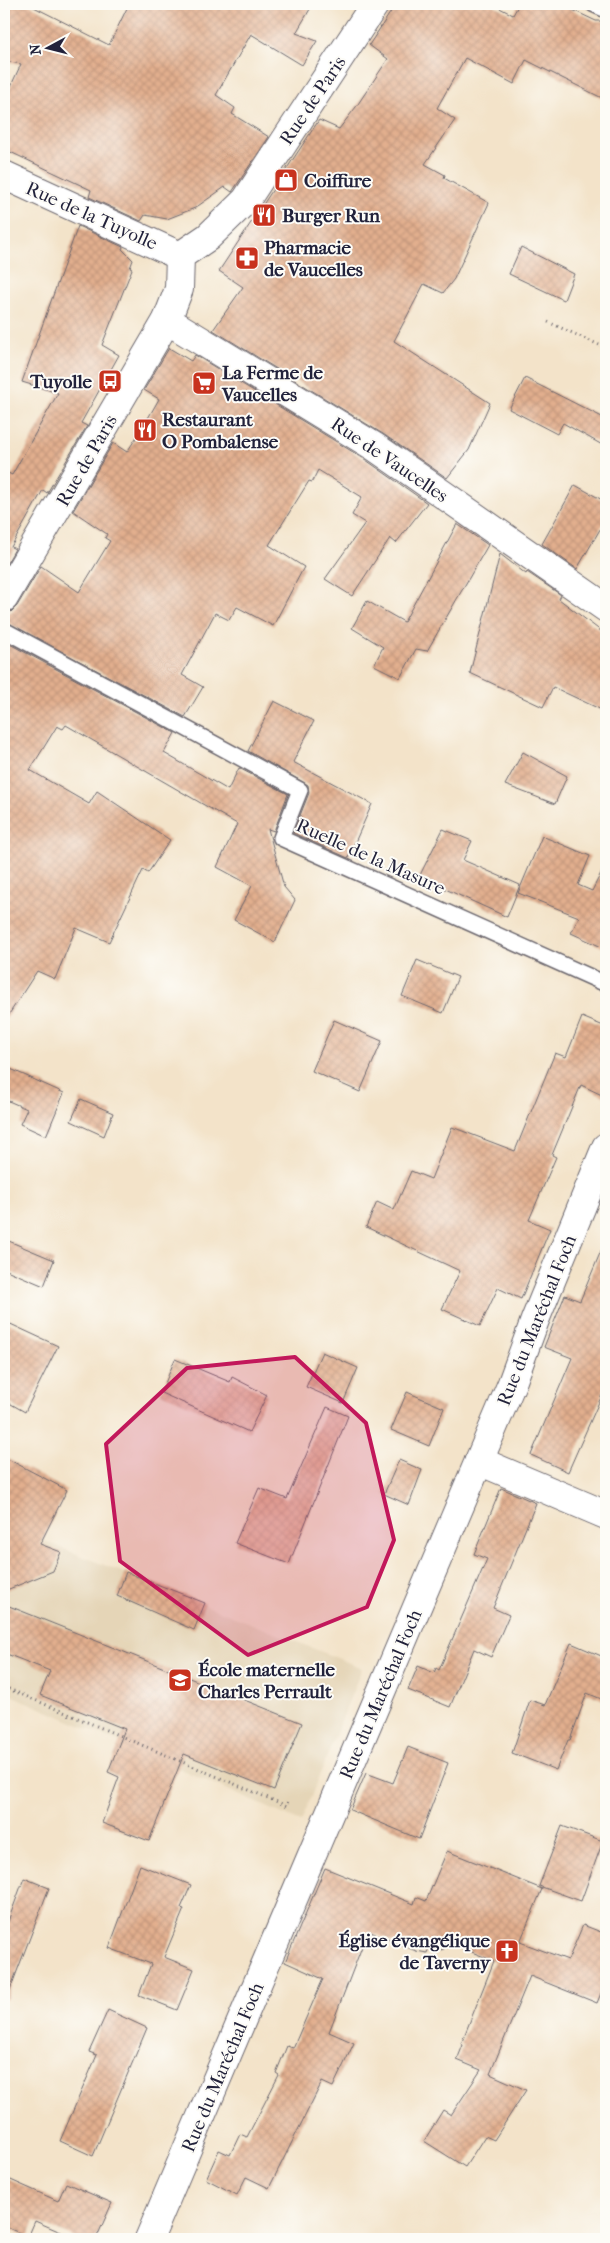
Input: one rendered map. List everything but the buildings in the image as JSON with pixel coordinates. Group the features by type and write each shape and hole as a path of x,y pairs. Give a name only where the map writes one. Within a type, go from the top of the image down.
{"street":[{"name":"Rue de Paris","path":"4,598 167,320 179,288 180,256 208,237 246,200 376,4"},
{"name":"Rue de la Tuyolle","path":"4,175 180,256"},
{"name":"Rue de Vaucelles","path":"167,320 375,447 606,608"},
{"name":"Rue du Maréchal Foch","path":"149,2239 479,1461 606,1147"},
{"path":"479,1461 606,1515"}],"lane":[{"path":"593,4 606,10"},
{"name":"Ruelle de la Masure","path":"4,630 300,790 282,838 606,984"}],"path":[{"path":"548,322 606,348"},
{"path":"4,1687 287,1806 288,1799"}],"highlighted area":[{"path":"295,1357 366,1423 394,1540 367,1607 248,1655 120,1561 106,1444 187,1368"}],"shaded area":[{"name":"École maternelle Charles Perrault","path":"4,1525 362,1668 301,1822 4,1692"}],"place":[{"name":"Coiffure","path":"286,180"},
{"name":"Burger Run","path":"264,215"},
{"name":"Pharmacie de Vaucelles","path":"247,258"},
{"name":"Tuyolle","path":"110,381"},
{"name":"La Ferme de Vaucelles","path":"204,383"},
{"name":"Restaurant O Pombalense","path":"145,430"},
{"name":"École maternelle Charles Perrault","path":"180,1680"},
{"name":"Église évangélique de Taverny","path":"507,1951"}]}
